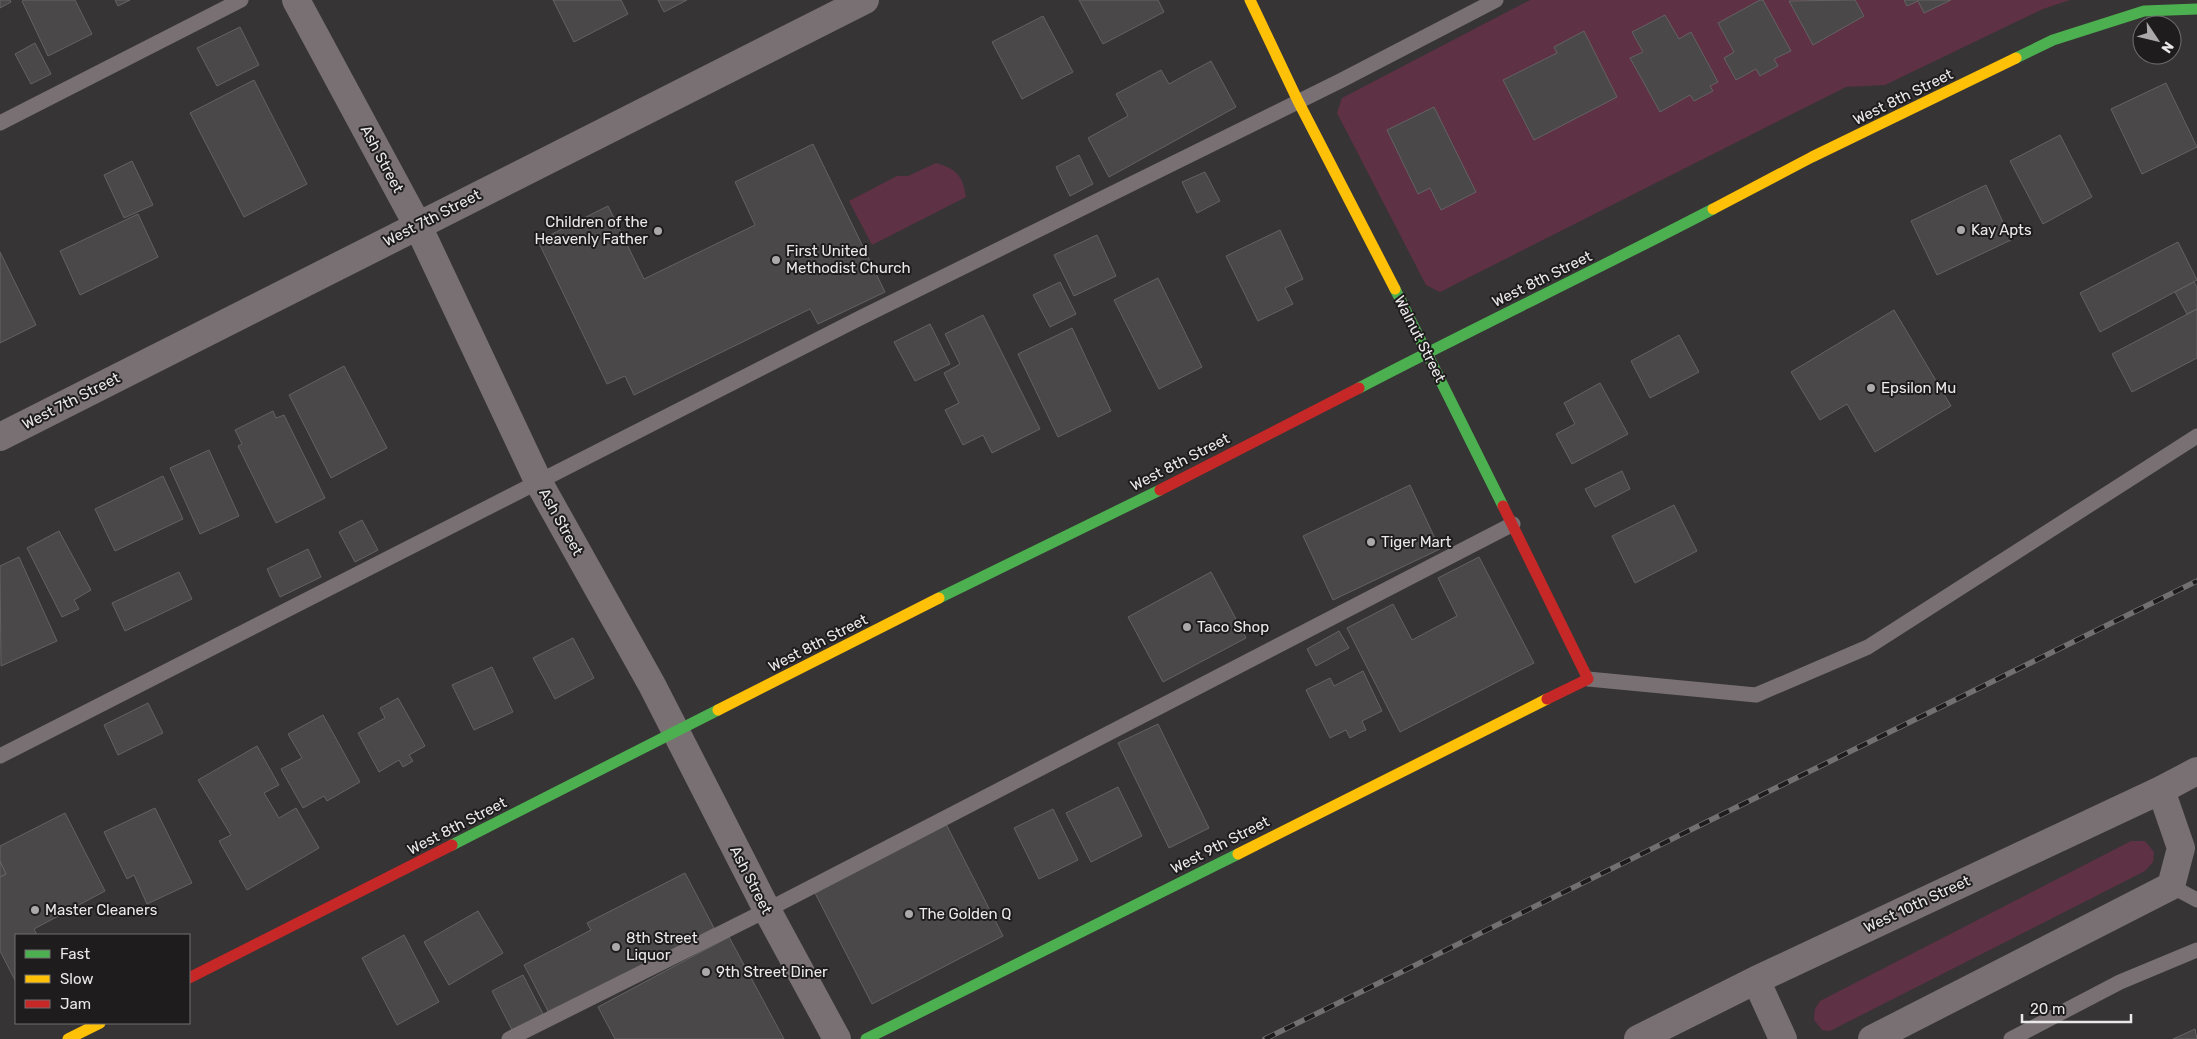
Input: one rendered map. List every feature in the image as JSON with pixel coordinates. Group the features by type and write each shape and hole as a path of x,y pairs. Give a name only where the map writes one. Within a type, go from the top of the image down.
{"main road":[{"name":"Walnut Street","path":"1250,0 1298,101 1428,354 1588,679"},
{"name":"West 8th Street","path":"190,977 979,578 1192,474 1278,428 1428,354 1471,330 1632,252 1812,157 2053,40 2144,11 2197,9"},
{"name":"West 9th Street","path":"866,1039 1588,679"},
{"path":"68,1039 98,1024"}],"street":[{"name":"Ash Street","path":"296,0 418,226 539,483 676,732 767,910 837,1039"},
{"name":"West 7th Street","path":"0,437 865,0"},
{"name":"West 10th Street","path":"1638,1039 1756,980 2161,790 2197,771"},
{"path":"1872,1039 2171,886 2181,848 2161,790"},
{"path":"1756,980 1784,1039"}],"lane":[{"path":"0,123 241,0"},
{"path":"0,756 862,317 1298,101 1496,0"},
{"path":"1588,679 1756,695 1868,647 2197,436"},
{"path":"509,1039 767,910 1513,524"},
{"path":"2171,886 2197,900"},
{"path":"2010,1039 2120,982 2197,950"}],"shaded area":[{"path":"1530,0 2070,0 2043,9 1885,85 1846,87 1440,292 1426,285 1337,113 1342,98"},
{"path":"936,163 949,168 957,174 963,183 966,197 872,245 849,201 897,176 908,176"},
{"path":"2131,841 2145,841 2154,852 2153,862 2145,871 1830,1031 1822,1030 1814,1020 1815,1009 1820,1001"}],"building":[{"path":"0,0 10,0 11,2 0,8"},
{"path":"75,0 92,34 48,56 22,1"},
{"path":"115,0 130,0 118,6"},
{"path":"553,0 621,0 628,14 574,42"},
{"path":"658,0 687,0 664,12"},
{"path":"1079,0 1158,0 1164,12 1103,44"},
{"path":"1763,0 1791,51 1774,59 1778,66 1760,76 1756,69 1736,80 1724,58 1734,52 1718,23"},
{"path":"1855,0 1864,16 1813,45 1789,1"},
{"path":"1904,0 1951,0 1924,13 1918,1 1907,6"},
{"path":"1665,15 1679,39 1691,32 1718,82 1710,86 1713,91 1694,101 1690,95 1660,112 1630,58 1643,52 1632,32"},
{"path":"1043,16 1073,72 1022,99 992,42"},
{"path":"240,27 259,65 217,86 197,48"},
{"path":"1584,31 1617,97 1534,140 1503,80 1557,53 1554,47"},
{"path":"35,43 51,74 31,84 15,54"},
{"path":"1211,61 1236,107 1109,177 1088,138 1128,116 1116,94 1161,70 1169,84"},
{"path":"254,80 307,184 244,217 190,113"},
{"path":"2166,83 2197,147 2142,174 2111,109"},
{"path":"1434,107 1476,192 1441,210 1430,188 1418,194 1387,130"},
{"path":"2060,135 2092,197 2043,224 2010,161"},
{"name":"First United Methodist Church","path":"813,144 885,292 818,324 810,309 634,395 625,376 607,384 538,241 608,206 644,279 755,225 735,182"},
{"path":"1079,155 1093,184 1070,196 1056,167"},
{"path":"132,161 153,205 124,218 104,175"},
{"path":"1205,172 1220,201 1197,213 1182,182"},
{"name":"Kay Apts","path":"1986,185 2011,240 1937,275 1911,221"},
{"path":"138,214 158,257 80,295 60,251"},
{"path":"1280,230 1303,279 1285,288 1293,304 1258,321 1226,256"},
{"path":"1097,235 1116,276 1074,296 1054,255"},
{"path":"2178,242 2197,280 2100,332 2080,293"},
{"path":"0,252 36,325 0,343"},
{"path":"1158,278 1202,367 1159,389 1114,300"},
{"path":"1060,282 1076,314 1050,327 1033,295"},
{"path":"2194,282 2197,287 2197,309 2187,314 2175,292"},
{"path":"2197,309 2197,358 2132,392 2112,354"},
{"name":"Epsilon Mu","path":"1894,310 1951,406 1875,452 1847,404 1820,420 1791,372"},
{"path":"983,315 1040,429 992,453 983,435 963,445 945,410 959,403 944,373 960,364 945,334"},
{"path":"930,324 950,364 915,381 894,342"},
{"path":"1072,328 1111,411 1058,437 1018,354"},
{"path":"1679,335 1699,372 1650,398 1631,361"},
{"path":"344,366 387,448 331,478 289,395"},
{"path":"1600,383 1628,434 1572,464 1556,434 1575,424 1564,403"},
{"path":"273,411 276,418 284,415 325,498 276,523 238,446 242,444 235,430"},
{"path":"209,450 239,516 200,534 170,468"},
{"path":"1622,471 1630,489 1595,507 1585,489"},
{"path":"163,476 183,519 115,551 95,509"},
{"name":"Tiger Mart","path":"1410,485 1440,549 1333,600 1303,536"},
{"path":"1674,505 1697,551 1635,583 1612,536"},
{"path":"362,520 378,550 355,562 339,532"},
{"path":"59,531 91,590 74,600 79,609 62,617 27,548"},
{"path":"308,549 321,577 280,597 267,569"},
{"path":"19,557 57,641 1,666 0,566"},
{"path":"1479,557 1534,663 1400,732 1347,628 1393,604 1412,640 1457,616 1438,578"},
{"path":"179,572 192,599 125,631 112,603"},
{"name":"Taco Shop","path":"1211,572 1246,638 1163,682 1128,617"},
{"path":"1339,631 1349,648 1316,666 1307,649"},
{"path":"573,638 594,678 555,699 533,658"},
{"path":"492,667 513,712 474,730 452,685"},
{"path":"1363,671 1382,711 1362,721 1366,730 1350,738 1346,730 1330,738 1306,690 1330,678 1334,686"},
{"path":"398,698 425,746 409,755 413,761 403,767 399,760 379,772 358,733 385,718 380,708"},
{"path":"148,703 163,733 118,755 104,725"},
{"path":"323,715 360,782 327,801 324,796 303,808 281,769 302,758 288,734"},
{"path":"1158,724 1209,828 1169,848 1118,743"},
{"path":"257,746 279,785 264,793 279,818 296,808 319,848 247,890 219,841 231,835 198,780"},
{"path":"1118,787 1142,836 1091,862 1066,813"},
{"path":"155,808 192,883 147,904 134,875 127,879 104,832"},
{"path":"1053,809 1078,860 1039,879 1014,828"},
{"name":"Master Cleaners","path":"65,813 105,891 34,929 36,934 15,934 15,980 0,951 0,877 6,874 0,861 0,846"},
{"name":"The Golden Q","path":"946,824 1003,936 872,1004 815,893"},
{"path":"0,861 6,874 0,877"},
{"name":"8th Street Liquor","path":"685,873 714,928 549,1013 524,965 591,930 587,923"},
{"path":"478,911 503,953 449,985 424,942"},
{"path":"404,935 439,1002 397,1025 362,958"},
{"name":"9th Street Diner","path":"729,937 784,1039 615,1039 598,1007"},
{"path":"523,975 543,1014 512,1030 492,991"},
{"path":"2195,1029 2197,1039 2173,1039"}],"railway":[{"path":"1265,1039 2197,581"}],"traffic: fast":[{"path":"2016,58 2053,40 2144,11 2197,9"},
{"path":"1359,388 1713,209"},
{"path":"1395,289 1503,506"},
{"path":"939,598 1160,490"},
{"path":"452,845 718,710"},
{"path":"866,1039 1238,854"}],"traffic: slow":[{"path":"1250,0 1298,101 1395,289"},
{"path":"1713,209 1812,157 2016,58"},
{"path":"718,710 939,598"},
{"path":"1238,854 1547,699"},
{"path":"68,1039 98,1024"}],"traffic: jam":[{"path":"1160,490 1359,388"},
{"path":"1503,506 1588,679 1547,699"},
{"path":"190,977 452,845"}],"place":[{"name":"Kay Apts","path":"1961,230"},
{"name":"Children of the Heavenly Father","path":"658,231"},
{"name":"First United Methodist Church","path":"776,260"},
{"name":"Epsilon Mu","path":"1871,388"},
{"name":"Tiger Mart","path":"1371,542"},
{"name":"Taco Shop","path":"1187,627"},
{"name":"Master Cleaners","path":"35,910"},
{"name":"The Golden Q","path":"909,914"},
{"name":"8th Street Liquor","path":"616,947"},
{"name":"9th Street Diner","path":"706,972"}]}
